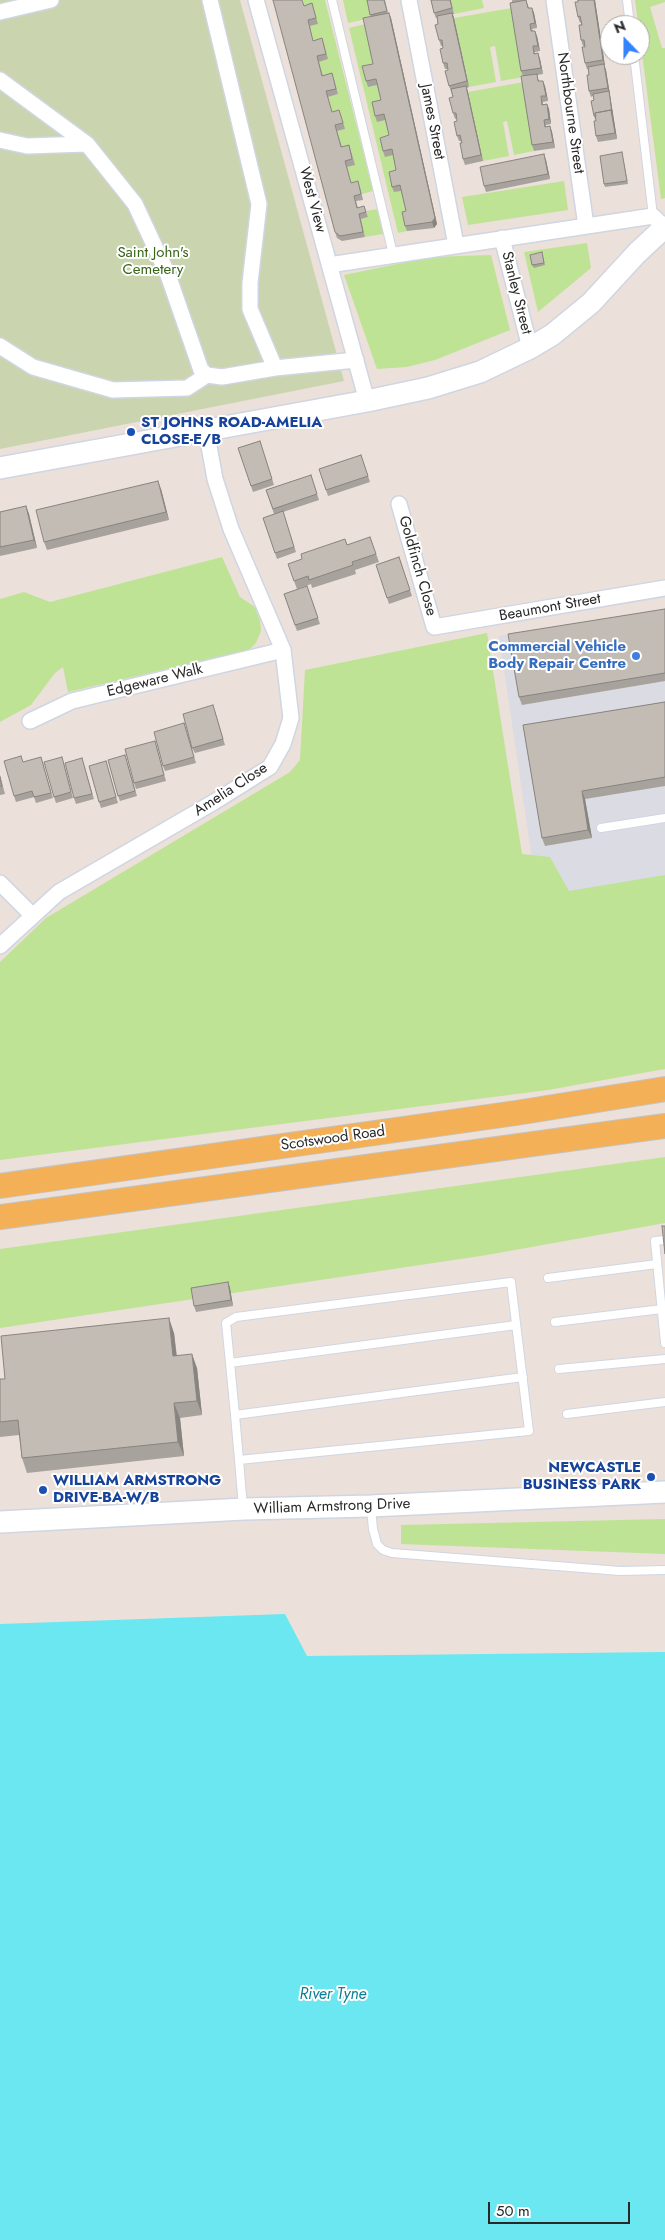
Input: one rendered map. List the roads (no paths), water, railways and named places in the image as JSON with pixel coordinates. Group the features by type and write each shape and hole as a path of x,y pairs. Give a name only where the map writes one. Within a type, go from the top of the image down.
{"main road":[{"name":"Scotswood Road","path":"0,1186 665,1089"},
{"path":"0,1216 665,1126"}],"street":[{"path":"0,12 51,0"},
{"path":"210,0 259,204 250,284 250,308 275,368"},
{"name":"West View","path":"256,0 367,400"},
{"name":"James Street","path":"409,0 456,245"},
{"name":"Northbourne Street","path":"554,0 586,226"},
{"path":"0,80 86,144 136,204 168,275 201,370 207,375 222,377 275,368 356,360"},
{"path":"0,140 27,146 86,144"},
{"path":"329,264 586,226 661,223"},
{"path":"0,468 428,388 480,372 530,348 552,335 591,303 637,253 661,223"},
{"name":"Stanley Street","path":"502,238 530,348"},
{"path":"0,346 33,367 112,390 187,388 207,375"},
{"name":"Amelia Close","path":"0,946 59,892 214,802 270,767 283,744 291,718 283,650 231,529 216,478 206,430"},
{"name":"Goldfinch Close","path":"399,504 434,627"},
{"name":"Beaumont Street","path":"434,627 665,588"},
{"name":"Edgeware Walk","path":"30,721 72,701 283,650"},
{"path":"0,883 33,916"},
{"name":"William Armstrong Drive","path":"0,1522 665,1492"}],"lane":[{"path":"332,0 393,254"},
{"path":"627,0 629,15"},
{"path":"636,65 661,223"},
{"path":"601,828 665,818"},
{"path":"665,1240 655,1241 665,1343"},
{"path":"548,1278 657,1264"},
{"path":"239,1460 529,1431 511,1282 256,1314 236,1317 226,1323 234,1414 244,1510"},
{"path":"555,1322 662,1309"},
{"path":"230,1363 516,1325"},
{"path":"559,1369 665,1359"},
{"path":"234,1414 523,1377"},
{"path":"567,1414 665,1402"},
{"path":"371,1506 373,1529 377,1544 383,1550 392,1553 620,1571 665,1570"}],"water":[{"name":"River Tyne","path":"285,1614 307,1656 665,1652 665,2240 0,2240 0,1624"}],"place":[{"name":"ST JOHNS ROAD-AMELIA CLOSE-E/B","path":"131,432"},
{"name":"Commercial Vehicle Body Repair Centre","path":"636,656"},
{"name":"NEWCASTLE BUSINESS PARK","path":"651,1477"},
{"name":"WILLIAM ARMSTRONG DRIVE-BA-W/B","path":"43,1490"}],"park label":[{"name":"Saint John's Cemetery","path":"153,262"}]}
